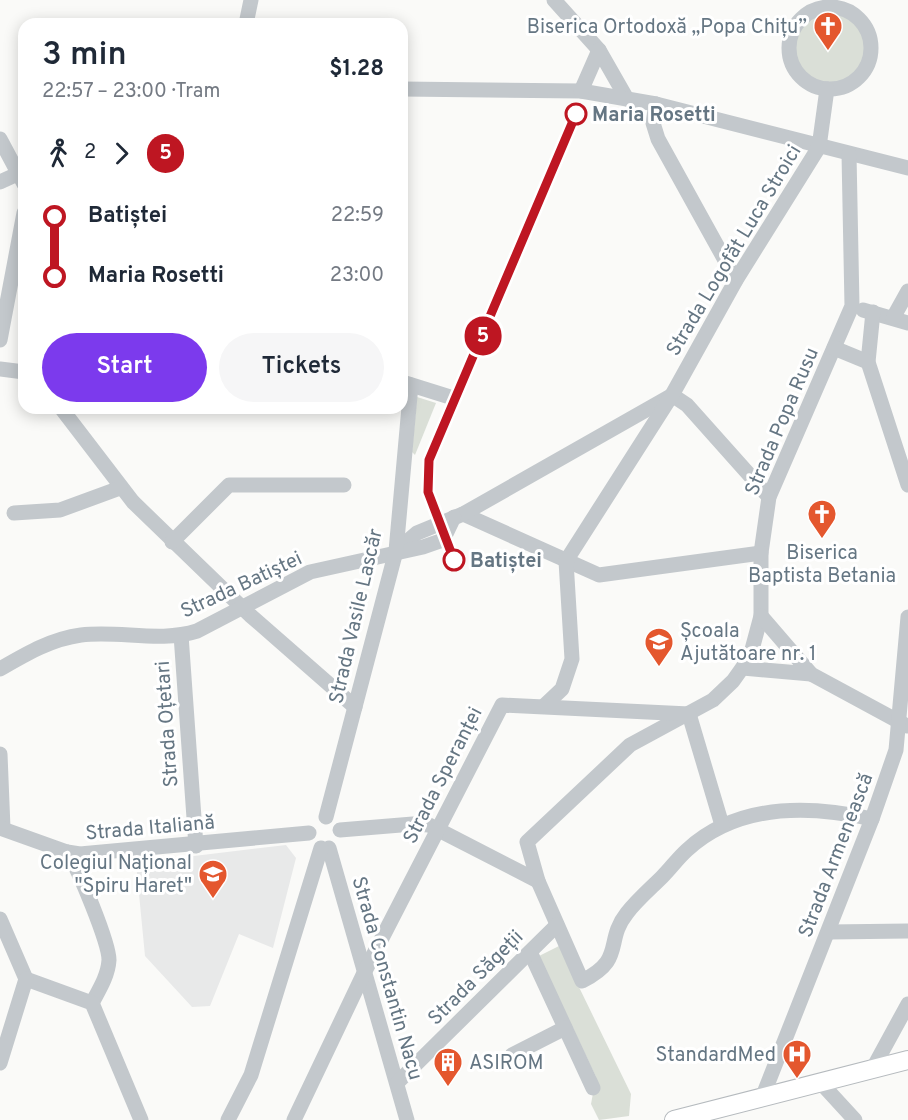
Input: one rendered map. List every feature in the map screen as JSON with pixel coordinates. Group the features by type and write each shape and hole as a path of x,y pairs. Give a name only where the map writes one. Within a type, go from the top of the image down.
{"main road":[{"path":"674,1120 908,1060"}],"street":[{"path":"247,18 251,0"},
{"path":"554,0 599,50 627,99"},
{"path":"826,3 845,9 858,17 868,32 871,47 867,65 858,78 843,87 827,89 812,85 800,76 790,60 788,48 791,32 802,17 826,3"},
{"path":"581,91 599,50"},
{"path":"408,89 581,91 656,104 908,168"},
{"name":"Strada Logofăt Luca Stroici","path":"672,395 736,280 819,147 827,89"},
{"path":"656,104 654,130 736,280"},
{"path":"0,139 18,169"},
{"path":"849,154 852,306 901,321 908,291"},
{"path":"0,182 18,177"},
{"path":"0,340 18,245"},
{"name":"Strada Popa Rusu","path":"538,881 527,842 630,745 713,700 743,668 755,644 761,616 760,553 770,497 852,306"},
{"path":"873,312 868,362 908,485"},
{"path":"834,348 868,362"},
{"path":"0,369 18,371"},
{"path":"408,384 450,398"},
{"path":"672,395 687,405 770,497"},
{"path":"459,516 672,395"},
{"path":"544,706 562,689 572,659 566,561 672,395"},
{"path":"65,414 120,488 172,542 355,707"},
{"name":"Strada Vasile Lascăr","path":"326,817 396,551 404,414"},
{"path":"172,542 229,485 344,485"},
{"path":"14,513 60,510 120,488"},
{"path":"459,516 590,573 608,575 760,553"},
{"name":"Strada Batiștei","path":"396,551 417,533 459,516"},
{"name":"Strada Batiștei","path":"0,669 43,645 76,636 181,635 197,631 310,573 396,551 423,547 443,540 459,516"},
{"path":"761,616 811,674 905,729"},
{"name":"Strada Armenească","path":"762,1098 873,819 905,729 908,617"},
{"name":"Strada Oțetari","path":"181,635 196,846"},
{"path":"743,668 811,674"},
{"name":"Strada Speranței","path":"294,1120 364,973 502,705 689,714"},
{"path":"623,711 639,718 641,729 630,745"},
{"path":"689,714 722,825"},
{"path":"0,754 2,828"},
{"path":"340,830 413,824 438,828 538,881 582,981 598,973 610,960 627,913 687,849 722,825 746,817 784,810 830,811 873,819"},
{"path":"326,817 336,822 340,830 338,842 325,848 312,843 309,833 316,819 326,817"},
{"name":"Strada Italiană","path":"2,828 67,852 94,854 196,846 309,833"},
{"path":"228,1120 251,1075 325,848"},
{"name":"Strada Constantin Nacu","path":"325,848 407,1120"},
{"path":"67,852 76,866 109,958 106,975 92,1003"},
{"path":"0,919 26,979 0,1063"},
{"name":"Strada Săgeții","path":"397,1083 556,925"},
{"path":"828,932 908,931"},
{"path":"530,952 593,1088"},
{"path":"26,979 92,1003 141,1120"},
{"path":"872,1070 908,1004"},
{"path":"512,1055 565,1028"},
{"path":"821,1083 855,1120"}],"shaded area":[{"path":"829,10 843,13 855,21 863,33 866,47 863,61 855,73 843,81 829,84 815,81 803,73 795,61 792,47 795,33 803,21 815,13"},
{"path":"417,397 436,403 415,455 412,452"},
{"name":"Colegiul Național \"Spiru Haret\"","path":"286,845 296,858 273,948 239,934 210,1006 192,1007 145,956 136,863"},
{"path":"559,946 631,1094 629,1116 599,1120 591,1104 596,1077 539,956"}],"tram line":[{"name":"5","path":"454,560 428,492 429,460 437,436 498,304 576,114"}],"place":[{"name":"Biserica Ortodoxă „Popa Chițu”","path":"828,52"},
{"name":"Maria Rosetti","path":"576,114"},
{"name":"Biserica Baptista Betania","path":"822,540"},
{"name":"Batiștei","path":"454,560"},
{"name":"Școala Ajutătoare nr. 1","path":"659,668"},
{"name":"Colegiul Național \"Spiru Haret\"","path":"213,900"},
{"name":"StandardMed","path":"797,1080"},
{"name":"ASIROM","path":"448,1088"}]}
